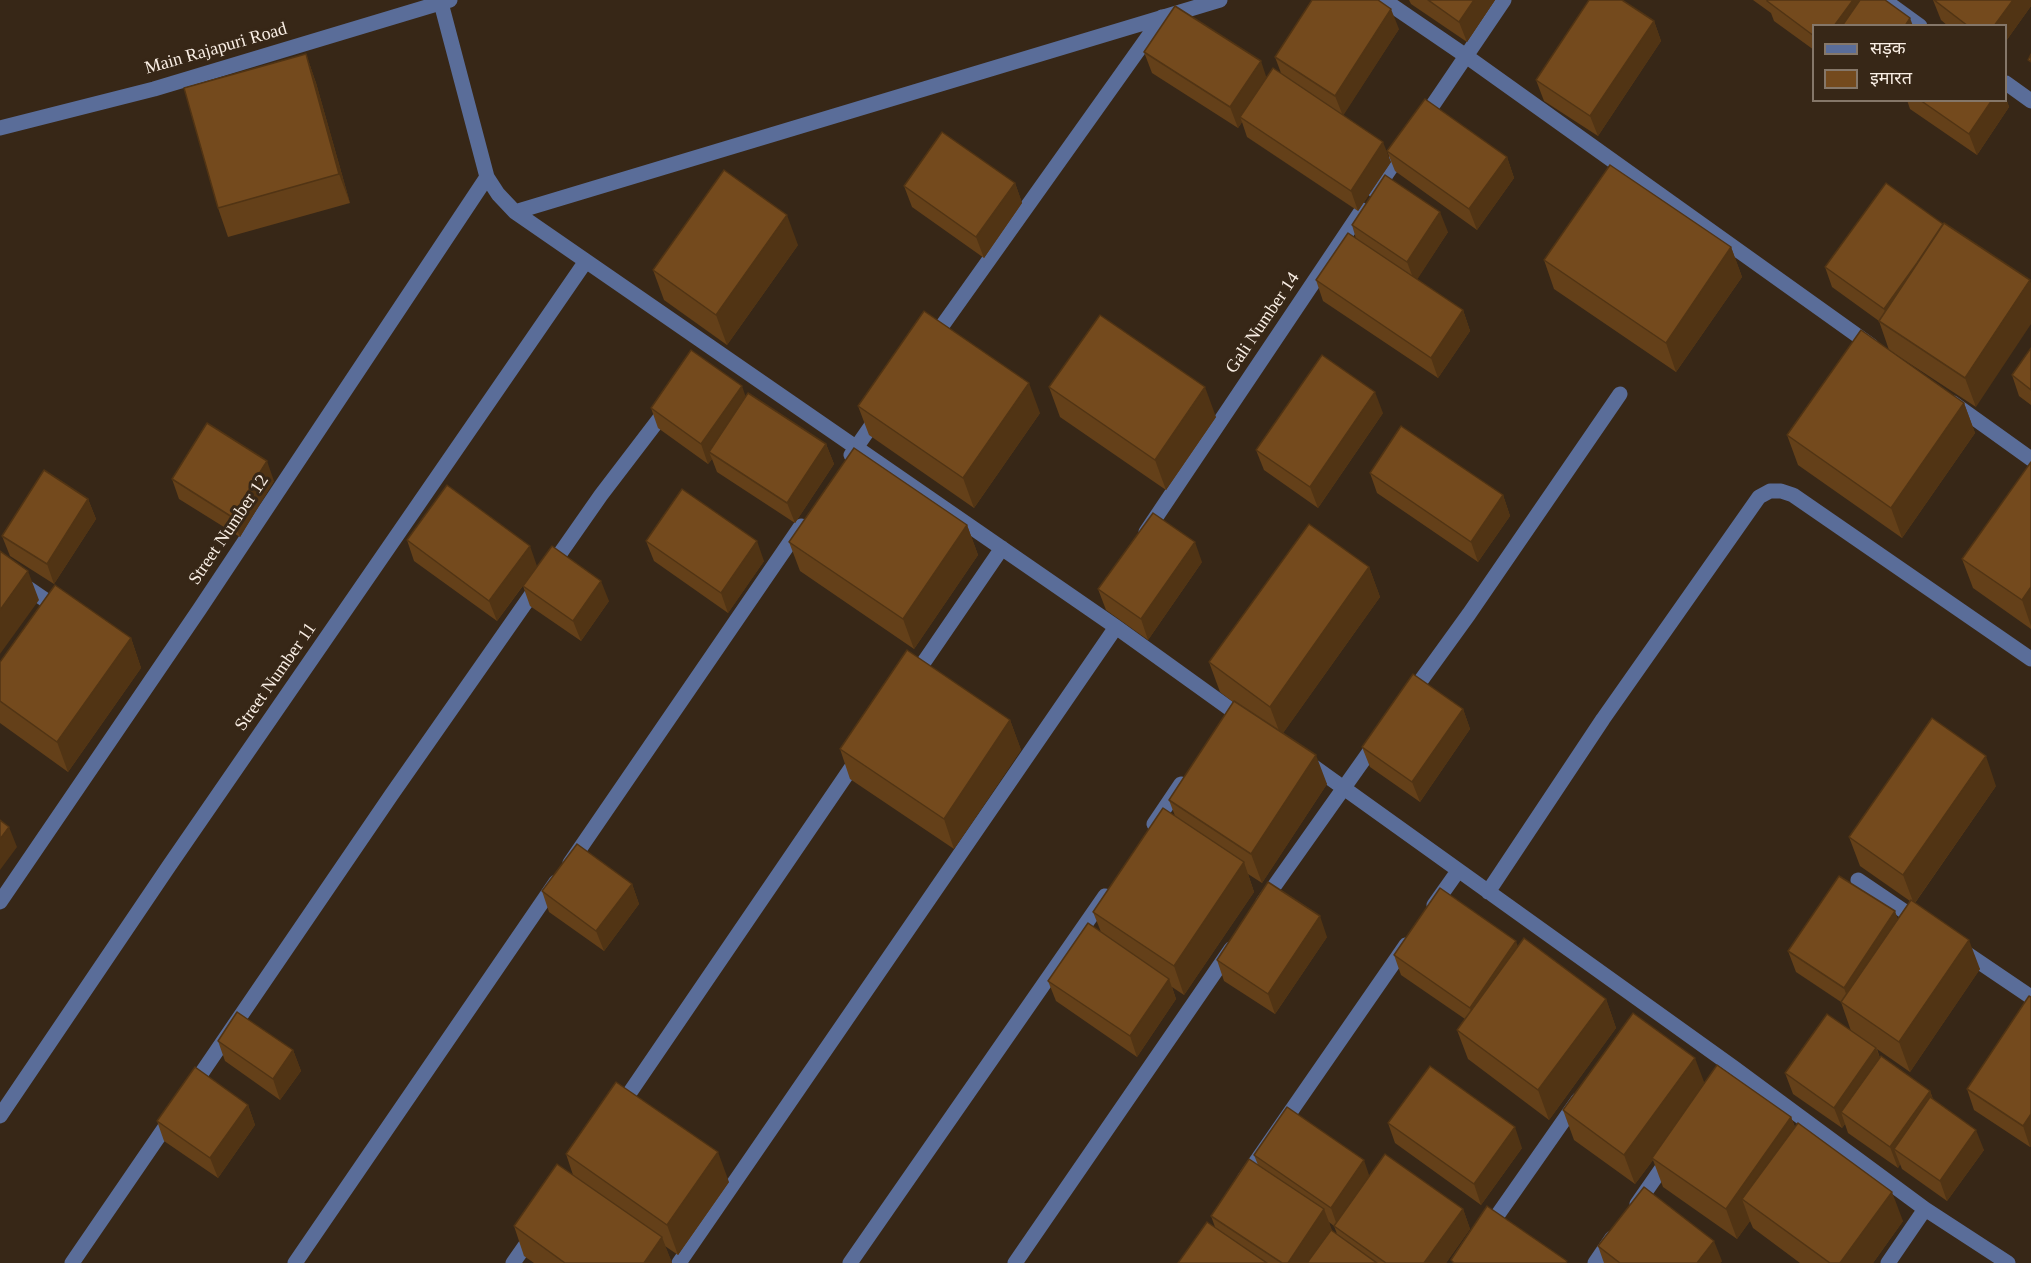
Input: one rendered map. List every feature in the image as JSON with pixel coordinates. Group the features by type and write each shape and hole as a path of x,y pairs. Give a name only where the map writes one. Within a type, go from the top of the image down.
{"street":[{"path":"515,212 1220,0"},
{"path":"1384,0 1885,355"},
{"name":"Gali Number 14","path":"1140,542 1503,0"},
{"path":"1884,0 1917,24"},
{"path":"446,1 487,177 498,194 515,212 586,261 709,353 856,447 1002,548 1096,607 1116,627 1229,715 1260,730"},
{"name":"Main Rajapuri Road","path":"0,129 154,88 446,1"},
{"path":"925,350 1162,17"},
{"path":"2007,84 2031,101"},
{"name":"Street Number 12","path":"0,902 150,671 487,177"},
{"name":"Street Number 11","path":"0,1116 169,866 586,261"},
{"path":"72,1263 601,495 678,394"},
{"path":"1399,711 1469,614 1620,394"},
{"path":"1943,396 2031,459"},
{"path":"842,467 884,408"},
{"path":"1488,892 1603,719 1760,497 1770,491 1781,491 1792,495 2031,659"},
{"path":"295,1263 808,516"},
{"path":"902,694 1002,548"},
{"path":"0,569 68,615"},
{"path":"679,1263 1116,627"},
{"path":"1256,913 1385,730"},
{"path":"613,1117 868,743"},
{"path":"1297,756 1488,892 1641,1009 1925,1209 2008,1263"},
{"path":"1144,839 1192,770"},
{"path":"1233,1194 1458,871"},
{"path":"1858,880 2031,997"},
{"path":"850,1263 1110,888"},
{"path":"1015,1263 1242,932"},
{"path":"1464,1263 1584,1090"},
{"path":"1595,1263 1678,1145"},
{"path":"1888,1263 1925,1209"},
{"path":"513,1263 540,1224"}],"building":[{"path":"1312,0 1378,0 1391,9 1335,96 1275,57"},
{"path":"1428,0 1474,0 1459,22"},
{"path":"1589,0 1622,0 1654,21 1590,116 1536,80"},
{"path":"1853,0 1835,24 1812,24 1812,35 1767,1"},
{"path":"1860,0 1885,0 1910,18 1906,24 1843,24"},
{"path":"1934,0 2013,0 1995,24 1965,24"},
{"path":"1175,6 1261,61 1230,107 1144,52"},
{"path":"306,54 339,174 218,208 184,88"},
{"path":"1273,68 1383,142 1351,191 1240,117"},
{"path":"1425,99 1507,157 1469,209 1387,151"},
{"path":"1923,102 1991,102 1969,134"},
{"path":"942,132 1015,183 976,237 904,186"},
{"path":"1610,165 1731,247 1666,343 1544,260"},
{"path":"724,170 787,215 716,315 653,270"},
{"path":"1385,175 1440,212 1407,262 1352,225"},
{"path":"1886,183 1943,224 1884,309 1825,267"},
{"path":"1944,223 2030,280 1965,378 1879,321"},
{"path":"1348,233 1463,310 1431,358 1316,280"},
{"path":"924,311 1029,383 963,478 858,406"},
{"path":"1100,315 1205,387 1155,460 1049,387"},
{"path":"1861,330 1964,403 1891,508 1787,435"},
{"path":"2031,348 2031,390 2012,375"},
{"path":"691,350 742,386 701,444 651,408"},
{"path":"1322,355 1375,392 1310,487 1256,450"},
{"path":"748,393 826,444 787,503 709,452"},
{"path":"207,423 267,461 232,517 172,479"},
{"path":"1401,426 1503,495 1471,542 1370,473"},
{"path":"854,448 967,525 903,619 789,542"},
{"path":"2031,462 2031,587 2022,600 1962,559"},
{"path":"44,470 88,499 47,564 2,536"},
{"path":"447,485 530,546 489,601 407,540"},
{"path":"682,489 757,541 721,593 646,541"},
{"path":"1153,513 1195,542 1141,619 1098,589"},
{"path":"1309,524 1369,567 1270,707 1209,662"},
{"path":"552,546 601,581 573,621 523,586"},
{"path":"0,551 28,571 0,610"},
{"path":"55,585 131,638 57,742 0,701 0,662"},
{"path":"907,650 1010,720 944,819 840,749"},
{"path":"1413,674 1463,709 1412,782 1362,747"},
{"path":"1234,701 1316,755 1251,854 1169,800"},
{"path":"1932,718 1986,756 1903,875 1849,837"},
{"path":"1163,808 1244,862 1174,966 1093,912"},
{"path":"0,820 9,827 0,839"},
{"path":"577,844 632,884 596,931 542,891"},
{"path":"1839,876 1895,911 1844,988 1788,951"},
{"path":"1268,882 1320,916 1268,994 1217,960"},
{"path":"1440,888 1516,941 1470,1008 1394,955"},
{"path":"1911,900 1969,940 1899,1042 1841,1002"},
{"path":"1088,923 1169,979 1130,1036 1048,981"},
{"path":"1524,938 1606,999 1538,1090 1457,1030"},
{"path":"2029,996 2031,997 2031,1114 2023,1126 1967,1089"},
{"path":"237,1012 293,1050 273,1079 218,1041"},
{"path":"1633,1013 1695,1058 1624,1155 1563,1110"},
{"path":"1827,1014 1876,1048 1834,1108 1785,1073"},
{"path":"1881,1056 1930,1091 1890,1147 1841,1112"},
{"path":"1717,1065 1791,1117 1726,1209 1652,1158"},
{"path":"1430,1066 1515,1127 1474,1184 1388,1123"},
{"path":"195,1067 248,1105 210,1158 157,1121"},
{"path":"616,1082 718,1152 667,1225 566,1154"},
{"path":"1930,1097 1976,1130 1940,1181 1894,1149"},
{"path":"1287,1107 1364,1160 1331,1208 1254,1155"},
{"path":"1798,1123 1892,1192 1840,1263 1830,1263 1742,1199"},
{"path":"1385,1154 1463,1209 1424,1263 1386,1263 1334,1226"},
{"path":"1249,1159 1324,1209 1288,1263 1282,1263 1211,1216"},
{"path":"557,1164 662,1237 644,1263 565,1263 514,1226"},
{"path":"1644,1187 1714,1241 1697,1263 1620,1263 1598,1246"},
{"path":"1487,1206 1567,1261 1566,1263 1454,1263 1451,1260"},
{"path":"1207,1222 1267,1263 1178,1263"},
{"path":"1331,1230 1377,1263 1307,1263"}]}
